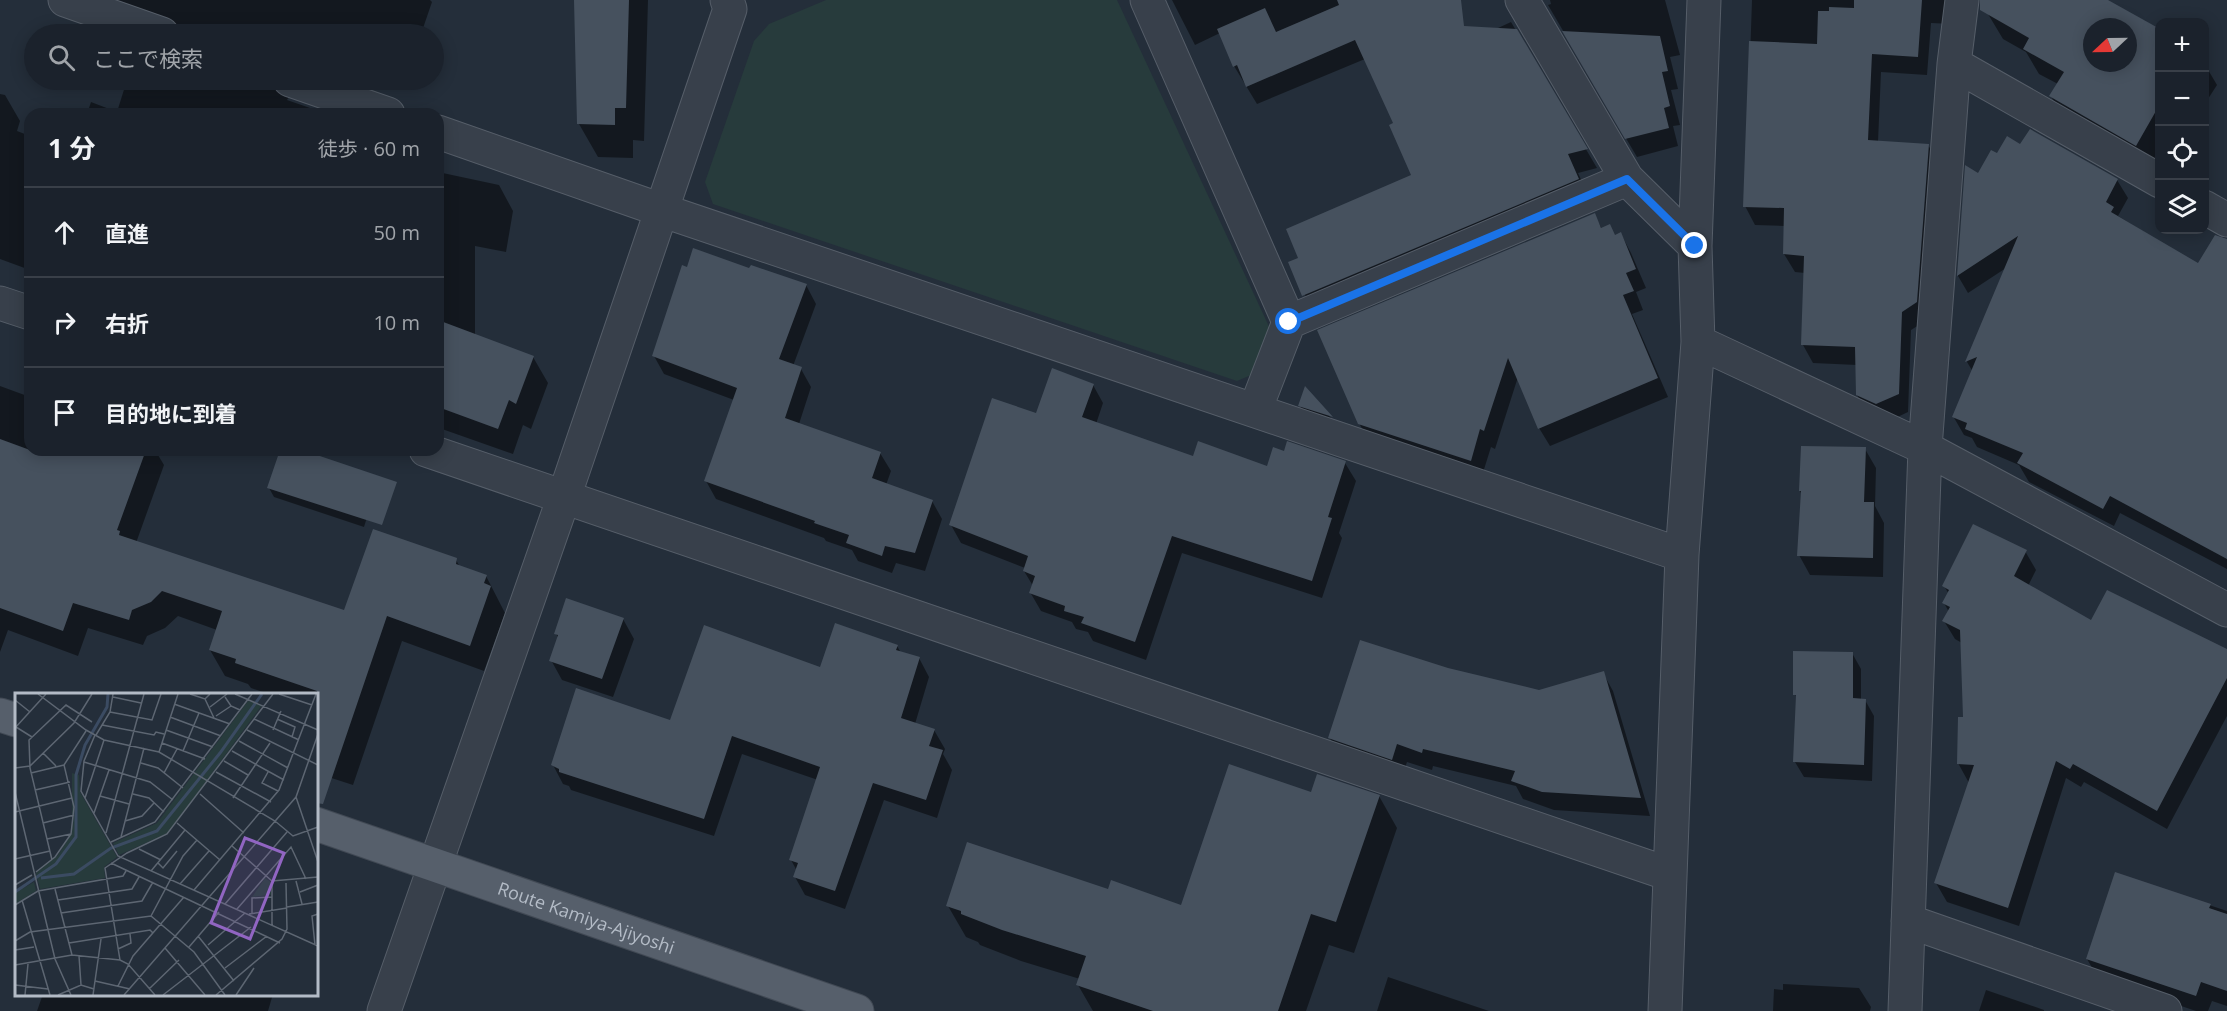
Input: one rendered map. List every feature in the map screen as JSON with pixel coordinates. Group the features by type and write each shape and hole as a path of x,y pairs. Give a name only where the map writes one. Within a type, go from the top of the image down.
{"main road":[{"path":"0,714 15,720"},
{"name":"Route Kamiya-Ajiyoshi","path":"318,825 857,1011"}],"street":[{"path":"65,0 133,24"},
{"path":"1147,0 1289,322 1256,410"},
{"path":"1522,0 1627,179 1695,246"},
{"path":"1665,1011 1682,555 1698,342 1695,246 1704,0"},
{"path":"1905,1011 1925,447 1954,64 1962,0"},
{"path":"384,1011 564,497 661,210 736,3"},
{"path":"1954,64 2158,180"},
{"path":"319,90 371,108"},
{"path":"444,134 661,210 1682,555"},
{"path":"1289,322 1627,179"},
{"path":"2209,209 2227,220"},
{"path":"0,303 24,311"},
{"path":"1698,342 1925,447 2227,610"},
{"path":"444,456 1669,874"},
{"path":"1908,921 2165,1011"}],"green space":[{"path":"826,0 1117,0 1272,333 1256,373 1237,381 713,204 705,182 754,41 769,24"}],"building":[{"path":"574,0 629,0 626,108 615,108 615,125 577,124"},
{"path":"1337,0 1461,0 1464,26 1517,29 1588,149 1568,154 1579,179 1302,296 1288,262 1298,258 1286,229 1411,175 1389,125 1393,123 1355,40 1246,87 1237,65 1233,67 1217,29 1265,8 1276,32 1339,5"},
{"path":"1854,0 1922,0 1918,57 1872,54 1868,140 1929,144 1917,302 1902,312 1899,394 1876,404 1856,395 1855,347 1801,345 1804,256 1783,254 1784,208 1743,207 1749,41 1817,44 1818,11 1829,11 1829,7 1854,8"},
{"path":"1980,0 2108,0 2155,26 2155,113 2136,146 2049,96 2064,72 2023,49 2029,38 1980,10"},
{"path":"1562,31 1660,36 1668,71 1662,72 1670,106 1664,108 1669,128 1625,139"},
{"path":"2030,129 2118,179 2106,202 2114,207 2111,212 2198,263 2215,235 2227,239 2227,559 2110,496 2103,509 2017,463 2023,453 1965,429 1967,423 1952,417 1977,357 1965,362 2018,236 1957,276 1965,165 1978,173 1991,150 1997,153 2007,136 2020,144"},
{"path":"1595,213 1601,228 1610,224 1615,235 1621,232 1636,269 1626,273 1634,291 1623,295 1658,378 1538,429 1508,358 1484,431 1480,429 1471,461 1358,424 1317,330"},
{"path":"693,248 749,268 751,265 807,284 779,359 802,367 785,418 881,452 872,478 933,500 915,553 885,546 882,556 846,543 849,535 704,481 737,388 652,356 682,265 687,267"},
{"path":"444,322 534,356 516,404 509,400 498,429 444,409"},
{"path":"1052,368 1094,384 1082,417 1193,456 1198,441 1267,466 1273,447 1284,451 1287,441 1346,461 1328,517 1332,518 1312,581 1172,536 1135,642 1081,623 1084,617 1064,611 1065,606 1029,593 1035,576 1023,571 1028,556 949,525 992,398 1036,413"},
{"path":"1305,386 1333,417 1298,406"},
{"path":"0,439 24,448 24,456 144,456 117,530 120,531 119,535 344,610 373,529 457,558 456,564 487,575 484,583 491,586 470,646 387,616 323,804 318,803 317,691 235,663 236,659 209,650 222,611 162,591 151,602 132,610 129,620 73,603 63,631 0,608"},
{"path":"1801,446 1866,447 1864,502 1874,502 1873,558 1797,556"},
{"path":"278,456 320,456 397,482 382,525 267,488"},
{"path":"1973,524 2027,550 2014,576 2091,620 2107,590 2227,649 2227,678 2157,811 2073,764 2070,769 2056,761 2008,908 1934,883 1974,765 1957,764 1958,717 1963,717 1960,630 1942,621 1950,607 1942,603 1949,590 1942,586"},
{"path":"566,598 624,618 602,679 549,661 558,635 554,634"},
{"path":"835,623 898,645 896,650 920,657 901,718 935,729 929,746 943,750 926,800 873,783 835,891 793,877 798,863 789,860 820,767 732,736 704,819 559,772 559,769 551,765 576,688 670,720 704,625 820,667"},
{"path":"1360,640 1448,668 1539,690 1604,671 1641,798 1542,792 1511,781 1515,771 1423,749 1422,753 1397,744 1392,760 1328,738"},
{"path":"1793,651 1853,652 1853,698 1866,699 1864,765 1793,762 1796,695 1793,695"},
{"path":"1229,764 1311,792 1317,774 1380,795 1336,922 1311,914 1278,1011 1153,1011 1076,985 1086,956 1002,930 946,906 967,842 1108,889 1111,880 1181,905"},
{"path":"2115,872 2211,904 2209,908 2227,914 2227,991 2201,982 2196,996 2086,959"}],"route":[{"path":"1289,322 1627,179 1695,246"}]}
